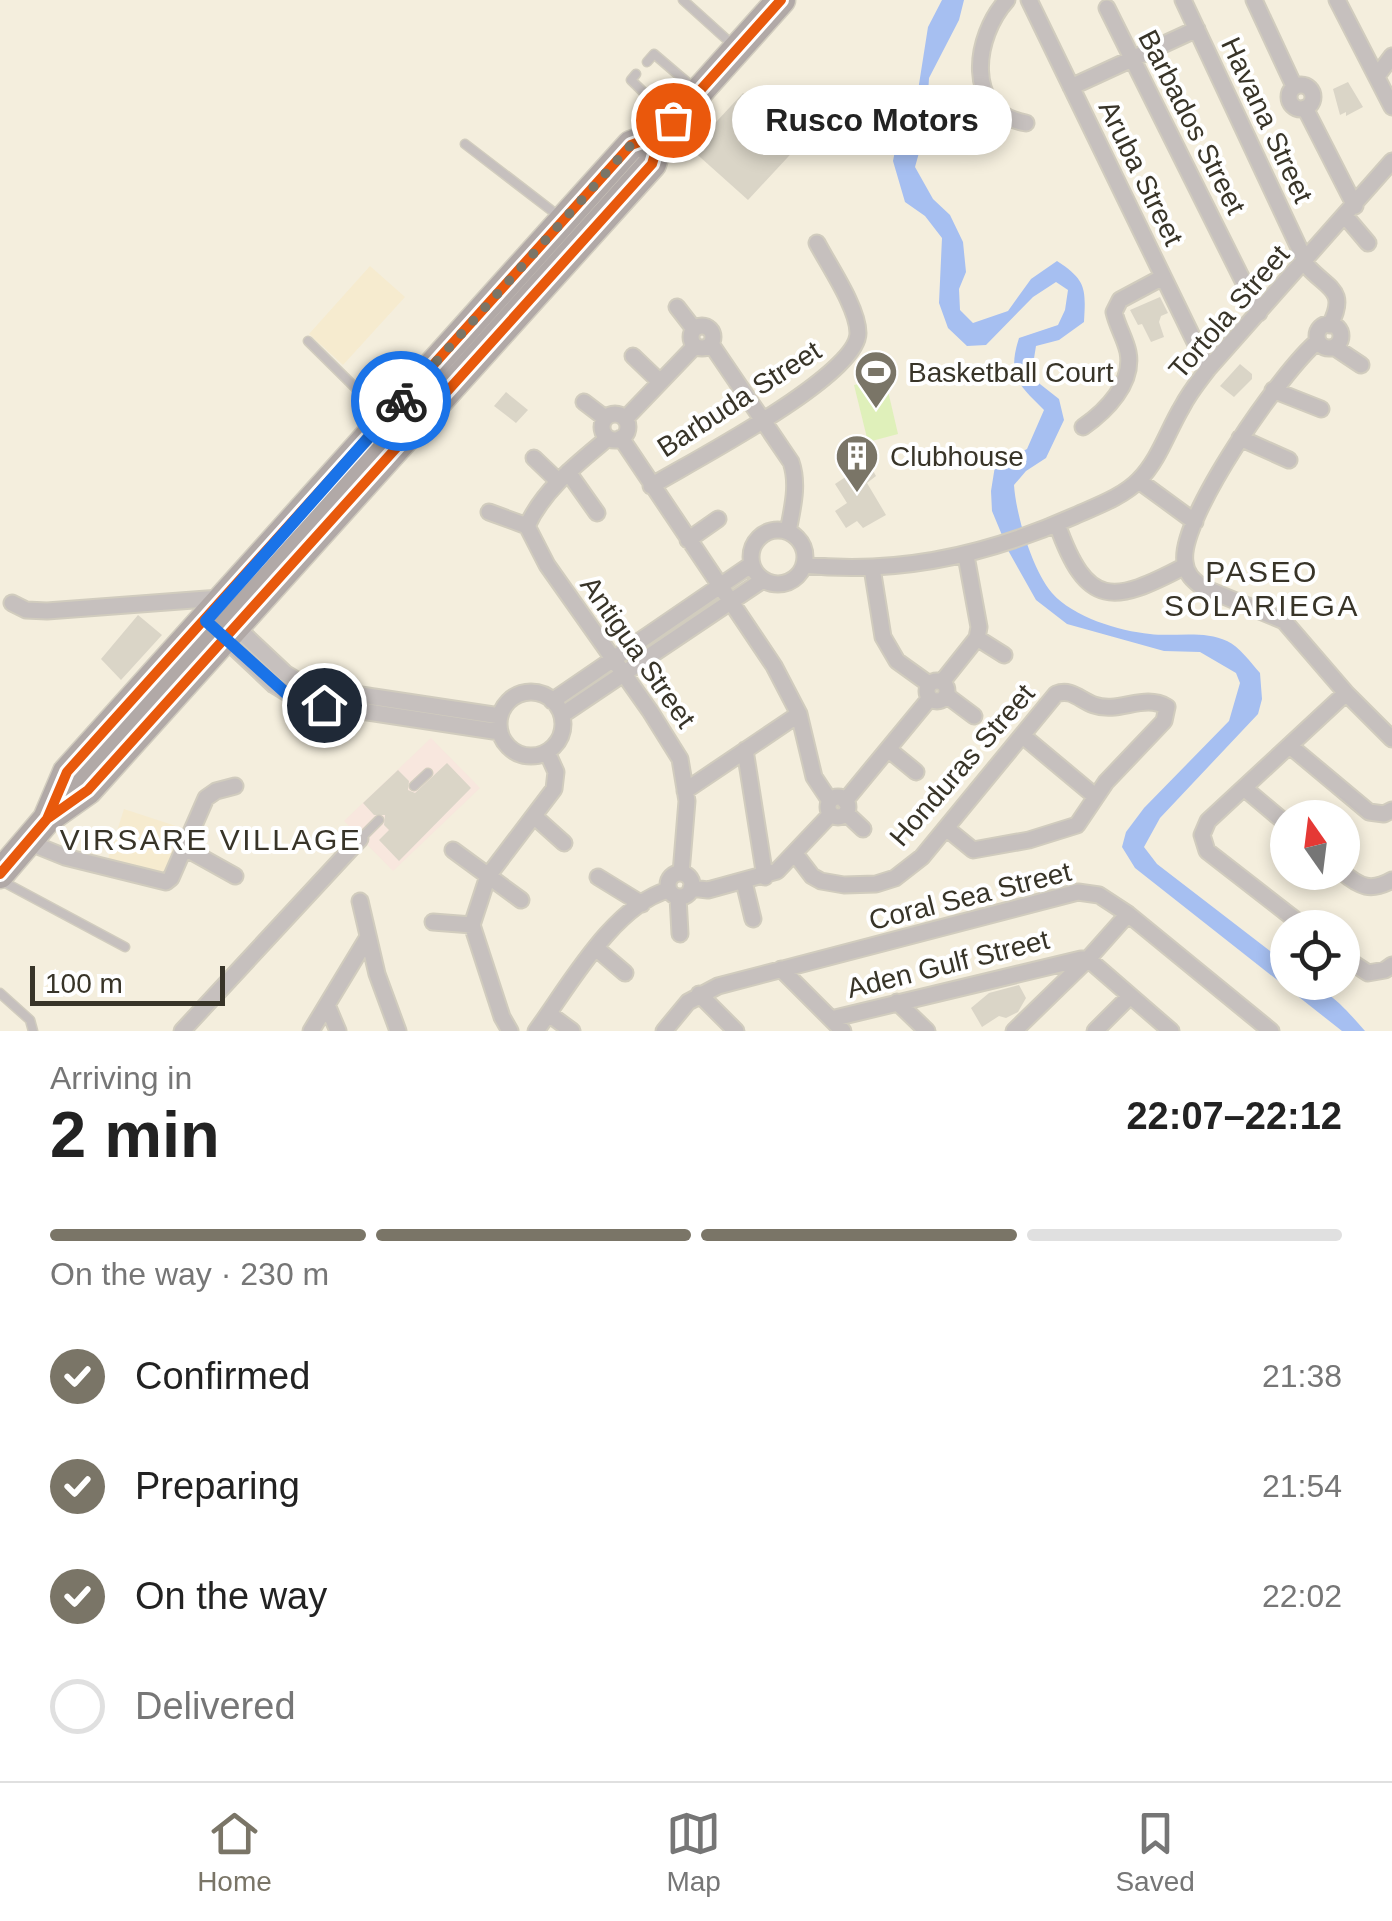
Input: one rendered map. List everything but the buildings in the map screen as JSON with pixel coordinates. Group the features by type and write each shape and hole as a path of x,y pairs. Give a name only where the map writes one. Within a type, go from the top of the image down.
{"highway":[{"path":"223,619 652,164 667,127 782,0"},
{"path":"0,877 47,819 88,790 386,418 631,145 667,127"}],"street":[{"path":"1007,0 996,11 986,32 978,66 980,78 998,109 1012,120 1026,123"},
{"name":"Aruba Street","path":"1029,0 1208,369"},
{"name":"Havana Street","path":"1183,0 1305,261 1316,276 1334,289 1338,303 1330,325 1319,330 1326,344"},
{"path":"1254,0 1294,86 1289,100 1294,107 1306,108 1368,243"},
{"path":"1337,0 1392,108"},
{"name":"Barbados Street","path":"1106,8 1259,313"},
{"path":"1071,87 1197,29"},
{"path":"1377,76 1392,56"},
{"name":"Tortola Street","path":"804,565 872,568 966,556 1057,524 1138,481 1208,369 1389,170"},
{"name":"Barbuda Street","path":"651,486 764,419 819,383 846,359 856,344 854,314 817,243"},
{"path":"1083,427 1110,406 1128,366 1129,356 1114,312 1116,306 1120,300 1163,277"},
{"path":"677,308 785,450 795,473 788,532"},
{"path":"625,419 700,340"},
{"path":"1361,365 1326,344 1304,352 1240,438 1195,522 1184,552 1185,566 1202,587 1284,621 1392,739"},
{"path":"633,356 660,382"},
{"path":"1274,390 1321,410"},
{"path":"584,402 605,418"},
{"path":"489,512 526,526 563,476 627,431 625,419 617,414 605,418"},
{"path":"605,418 602,426 651,486 774,666 799,714 814,777 838,807 863,829"},
{"path":"1240,438 1289,460"},
{"path":"534,458 563,476 597,513"},
{"path":"1138,481 1195,522"},
{"path":"688,540 718,519"},
{"path":"1057,524 1072,560 1098,591 1115,595 1134,591 1185,566"},
{"name":"Antigua Street","path":"526,526 547,565 680,759 685,790 681,873 670,878 679,892"},
{"path":"771,532 788,532 800,542 804,565 787,582 763,580 752,564 757,540 771,532"},
{"path":"536,1031 619,921 642,904 679,892 708,890 764,877 778,871 796,854 888,749 977,638 978,614 966,556"},
{"path":"619,666 752,564"},
{"path":"872,568 883,636 897,661 974,716"},
{"path":"557,708 763,580"},
{"path":"12,603 26,610 47,612 223,619 288,695 302,702 325,698 500,724"},
{"path":"977,638 1004,656"},
{"name":"Honduras Street","path":"796,854 812,876 821,881 876,884 895,878 922,857 1053,697 1062,691 1106,708 1146,701 1167,707 1164,721 1096,797"},
{"path":"1284,910 1203,844 1202,836 1208,821 1346,693"},
{"path":"522,694 543,695 557,708 559,740 548,752 522,755 508,746 500,724 512,699 522,694"},
{"path":"685,790 799,714"},
{"path":"946,828 973,850 1029,840 1078,824 1096,797 1023,736"},
{"path":"1290,746 1369,812 1384,814 1392,810"},
{"path":"888,749 916,772"},
{"path":"745,750 764,877"},
{"path":"510,1031 472,925 488,876 554,789 556,772 548,752"},
{"path":"28,842 65,857 162,883 171,878 206,798 235,786"},
{"path":"1244,788 1270,810"},
{"path":"535,817 564,843"},
{"path":"182,1031 360,839"},
{"path":"183,847 235,876"},
{"path":"453,850 521,900"},
{"path":"598,877 642,904"},
{"path":"1360,885 1378,888 1392,880"},
{"path":"744,882 753,919"},
{"path":"679,892 680,934"},
{"name":"Coral Sea Street","path":"699,994 1078,892 1098,895 1128,914 1271,1031"},
{"path":"360,901 398,1031"},
{"path":"1014,1031 1088,960 1128,914"},
{"path":"433,922 472,925"},
{"path":"311,1031 368,937"},
{"path":"597,949 625,973"},
{"name":"Aden Gulf Street","path":"837,1025 897,1002 1058,963 1088,960 1171,1031"},
{"path":"1360,968 1368,973 1385,970 1392,964"},
{"path":"781,969 837,1025"},
{"path":"664,1031 699,994 736,1031"},
{"path":"1095,1031 1130,996"},
{"path":"897,1002 926,1031"},
{"path":"327,1005 338,1031"},
{"path":"549,1014 572,1031"}],"lane":[{"path":"684,0 738,49"},
{"path":"647,62 654,54 699,92"},
{"path":"636,74 631,80 667,127"},
{"path":"464,144 564,220"},
{"path":"308,342 386,418"},
{"path":"414,786 428,773"},
{"path":"360,839 379,820"},
{"path":"0,877 125,947"},
{"path":"0,993 30,1020 33,1031"}],"shaded area":[{"path":"370,266 405,297 343,365 309,334"},
{"path":"431,738 480,788 393,871 344,821"},
{"path":"124,809 188,830 167,878 107,862"}],"green space":[{"name":"Basketball Court","path":"885,378 898,434 868,442 854,385"}],"water":[{"path":"942,0 964,0 959,20 929,78 926,128 915,167 933,199 950,215 963,242 966,272 959,289 960,310 973,323 1008,311 1031,279 1057,261 1074,274 1084,293 1084,322 1059,340 1036,346 1031,377 1059,399 1064,420 1046,458 1014,485 1022,526 1038,570 1061,602 1084,616 1138,632 1218,638 1236,647 1260,673 1262,699 1258,714 1160,818 1144,847 1157,864 1270,951 1270,974 1135,868 1122,847 1126,832 1144,808 1229,721 1240,683 1236,673 1200,652 1164,651 1067,624 1036,600 992,511 995,466 1027,449 1044,410 1017,378 1014,362 1019,338 1058,325 1068,290 1056,282 1033,297 986,345 967,346 948,328 939,303 942,238 925,216 905,202 893,161 898,135 917,97 928,27"},
{"path":"1303,1000 1334,1000 1365,1031 1342,1031"}],"cycle path":[{"path":"47,819 88,790 652,164 661,134 781,0"},
{"path":"0,874 47,819 67,772 631,145 661,134"}],"way so far":[{"path":"401,401 631,145 661,134 673,120"}],"place":[{"name":"Rusco Motors","path":"673,120"},
{"name":"Basketball Court","path":"876,410"},
{"name":"Clubhouse","path":"857,494"}],"district":[{"name":"PASEO SOLARIEGA","path":"1262,588"},
{"name":"VIRSARE VILLAGE","path":"211,839"}],"route":[{"path":"324,705 288,695 206,621 401,401"}]}
